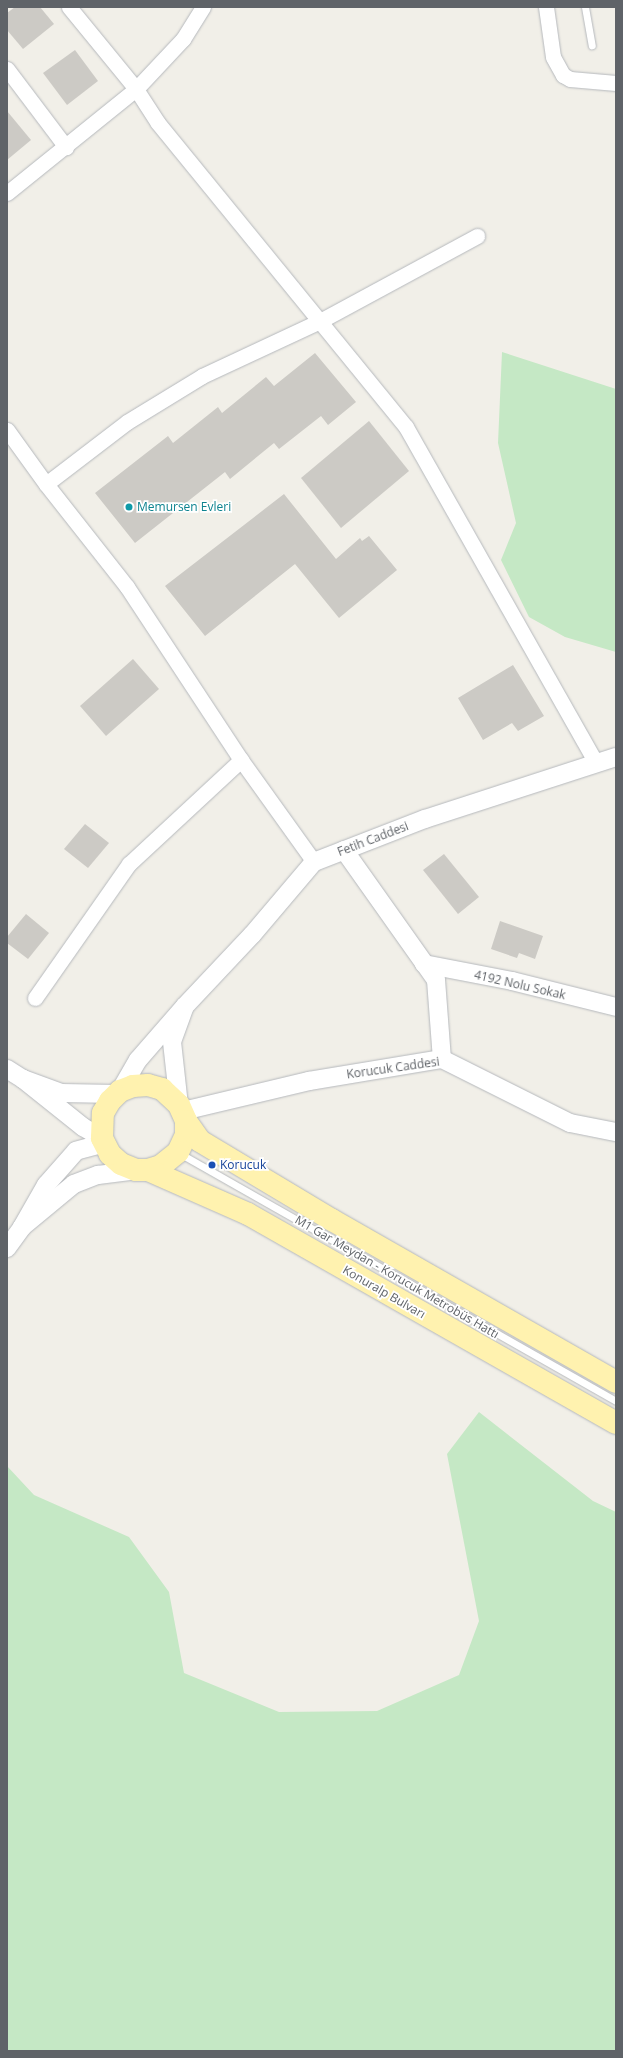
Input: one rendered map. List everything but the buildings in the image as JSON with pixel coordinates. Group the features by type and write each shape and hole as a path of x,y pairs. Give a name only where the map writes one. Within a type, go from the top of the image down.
{"main road":[{"path":"182,1112 186,1135 178,1152 161,1166 142,1170 121,1164 110,1154 104,1140 103,1114 110,1101 119,1093 134,1086 148,1085 162,1089 182,1112 200,1141 332,1220 616,1382"},
{"name":"Konuralp Bulvarı","path":"142,1170 248,1214 616,1423"}],"street":[{"path":"68,7 136,89 158,124 243,225 318,322 348,354 406,427 596,763"},
{"path":"7,194 136,89 183,39 203,7"},
{"path":"546,7 553,57 563,75 570,79 616,83"},
{"path":"7,69 66,147"},
{"path":"46,484 127,422 202,376 318,322 477,236"},
{"path":"7,430 46,484 127,587 241,760 314,862"},
{"name":"Fetih Caddesi","path":"119,1093 138,1060 185,1006 252,935 314,862 425,819 616,757"},
{"path":"35,998 129,864 241,760"},
{"path":"344,850 436,980 442,1059"},
{"name":"4192 Nolu Sokak","path":"424,964 512,981 616,1007"},
{"name":"Fetih Caddesi","path":"182,1112 172,1042 185,1006"},
{"name":"Korucuk Caddesi","path":"182,1112 310,1081 442,1059 570,1123 616,1132"},
{"path":"7,1069 23,1079 83,1126 104,1140"},
{"path":"23,1079 61,1093 119,1093"},
{"path":"7,1248 22,1227 46,1186 76,1151 104,1140"},
{"path":"22,1227 74,1184 98,1175 142,1170"}],"lane":[{"path":"585,7 592,45"},
{"name":"M1 Gar Meydan - Korucuk Metrobüs Hattı","path":"178,1152 616,1401"}],"green space":[{"path":"502,352 616,389 616,652 565,637 529,617 501,560 516,523 498,443"},
{"path":"479,1412 593,1501 616,1512 616,2051 7,2051 7,1466 34,1495 129,1537 169,1592 184,1673 279,1712 377,1711 459,1675 479,1621 447,1454"}],"place":[{"name":"Memursen Evleri","path":"129,507"},
{"name":"Korucuk","path":"212,1165"}]}
